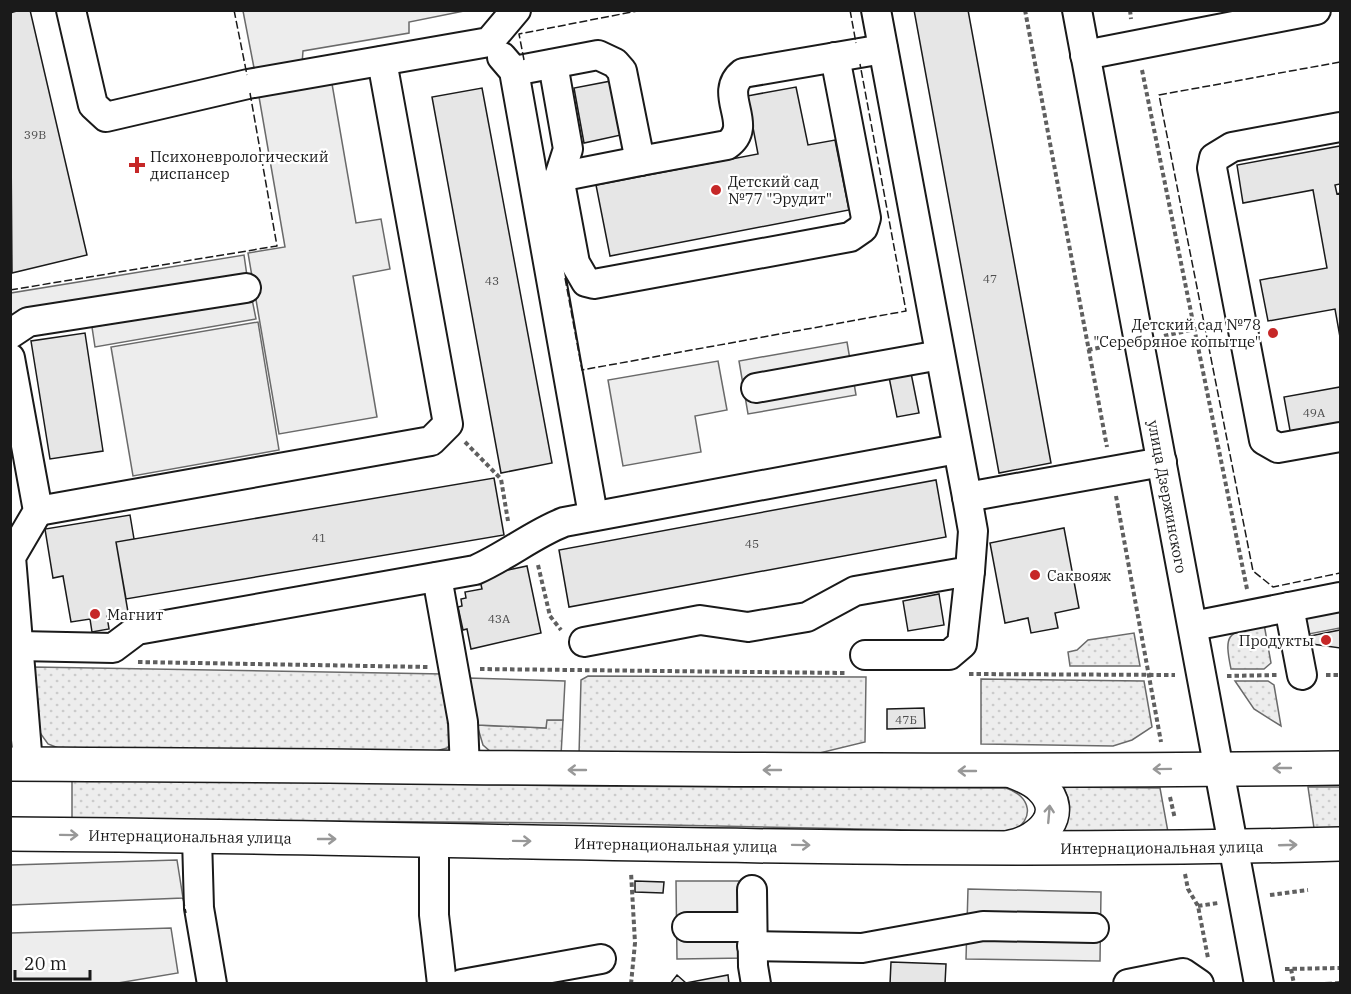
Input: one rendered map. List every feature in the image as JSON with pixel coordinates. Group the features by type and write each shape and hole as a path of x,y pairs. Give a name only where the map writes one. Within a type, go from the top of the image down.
{"main road":[{"path":"19,764 465,770 1012,771 1341,768"},
{"path":"1009,848 1027,844 1041,835 1050,819 1051,808 1046,793 1040,786 1012,771"},
{"name":"Интернациональная улица","path":"10,834 1009,848 1341,844"}],"street":[{"path":"70,10 93,105 106,117 248,84 489,42 516,10"},
{"path":"857,664 949,655 957,651 962,644 973,531 876,10"},
{"name":"улица Дзержинского","path":"1077,10 1259,984"},
{"path":"1085,55 1316,10"},
{"path":"489,42 514,71 592,515"},
{"path":"559,177 727,146 735,140 739,131 732,88 735,80 743,73 883,49"},
{"path":"514,71 597,55 615,63 622,71 639,161"},
{"path":"554,64 568,149 559,177 575,263 586,282 594,284 850,237 863,228 866,218 835,57"},
{"path":"38,512 431,441 448,424 382,61"},
{"path":"1341,127 1232,147 1214,158 1212,168 1264,440 1278,448 1341,437"},
{"path":"10,334 28,322 246,288"},
{"path":"756,388 940,355"},
{"path":"10,358 15,412 38,512 11,557 19,646 19,764"},
{"path":"19,646 113,648 137,630 475,570 499,560 543,530 592,515 957,449"},
{"path":"967,497 1162,462"},
{"path":"575,648 700,621 748,627 807,616 855,591 970,571"},
{"path":"437,577 465,737 465,770"},
{"path":"1193,626 1341,597"},
{"path":"1276,610 1290,670"},
{"path":"197,838 199,908 212,984"},
{"path":"434,840 435,924 442,984"},
{"path":"752,890 752,937 756,984"},
{"path":"687,927 752,937 862,948 983,926 1094,928"},
{"path":"462,984 601,958"},
{"path":"1128,984 1183,973 1199,984"}],"path":[{"path":"1025,10 1149,675"},
{"path":"1130,10 1246,587 1276,610"},
{"path":"448,424 501,479 510,533 532,539 550,616 575,648 573,671"},
{"path":"135,662 573,671 857,664"},
{"path":"957,674 1203,676 1280,675 1290,670 1341,675"},
{"path":"620,871 631,871 635,943 631,984"},
{"path":"1285,969 1341,968"},
{"path":"1291,969 1294,984"}],"shaded area":[{"path":"243,11 464,11 409,22 409,33 303,51 302,64 255,73"},
{"path":"331,78 356,223 381,219 390,269 353,276 377,417 279,434 248,253 285,247 258,91"},
{"path":"244,255 247,276 11,316 11,293"},
{"path":"252,299 256,319 95,347 92,327"},
{"path":"258,322 279,450 133,476 111,347"},
{"path":"847,342 856,395 748,414 739,361"},
{"path":"718,361 727,410 695,416 701,452 623,466 608,380"},
{"path":"1340,606 1340,628 1309,634 1304,613"},
{"path":"1264,624 1271,663 1264,669 1231,669 1228,647 1231,636 1243,629"},
{"path":"1134,633 1140,666 1070,666 1068,652 1077,650 1088,640"},
{"path":"33,667 444,674 453,742 447,748 436,751 61,749 48,744 38,730"},
{"path":"588,676 866,677 865,742 799,758 579,755 581,680"},
{"path":"468,678 565,681 563,720 547,720 546,728 477,725"},
{"path":"981,679 1144,681 1152,727 1132,740 1113,746 981,744"},
{"path":"1235,681 1268,681 1274,685 1281,726 1254,709"},
{"path":"546,720 563,720 561,755 491,752 483,745 477,725 546,728"},
{"path":"72,779 574,786 1006,788 1025,802 1027,815 1019,827 1011,832 573,823 72,819"},
{"path":"1063,787 1160,788 1168,832 1060,832 1070,805"},
{"path":"1308,787 1340,787 1340,828 1314,828"},
{"path":"177,860 183,898 11,905 11,865"},
{"path":"676,881 745,881 746,958 677,959"},
{"path":"968,889 1101,892 1100,961 966,959"},
{"path":"171,928 178,973 118,983 11,983 11,933"}],"building":[{"path":"30,10 87,255 12,273 10,13"},
{"path":"914,10 968,10 1051,463 999,473"},
{"path":"611,81 621,135 584,143 574,88"},
{"path":"796,87 808,145 835,140 849,210 610,256 596,185 758,154 747,96"},
{"path":"482,88 552,463 501,473 432,97"},
{"path":"1340,146 1340,184 1335,185 1337,194 1340,193 1340,337 1335,309 1268,321 1260,280 1327,268 1313,190 1243,203 1237,165"},
{"path":"85,333 103,451 50,459 31,341"},
{"path":"911,373 919,413 897,417 889,377"},
{"path":"1340,387 1340,428 1291,436 1284,397"},
{"path":"494,478 504,535 126,599 116,542"},
{"path":"936,480 946,537 569,607 559,550"},
{"path":"130,515 134,539 116,542 128,612 107,616 109,629 92,632 90,619 71,622 63,576 53,578 45,529"},
{"name":"Саквояж","path":"1064,528 1079,608 1055,613 1058,628 1031,633 1028,618 1005,623 990,543"},
{"path":"527,566 541,633 471,649 467,629 463,630 458,607 462,606 461,599 466,598 465,592 482,589 479,576"},
{"path":"939,594 944,625 908,631 903,601"},
{"name":"Продукты","path":"1340,630 1340,648 1312,644 1310,636"},
{"path":"924,708 925,728 887,729 887,709"},
{"path":"635,881 664,882 663,893 635,892"},
{"path":"891,962 946,964 945,984 890,984"},
{"path":"677,975 686,983 728,975 729,984 670,984"}],"fence":[{"path":"234,10 247,75"},
{"path":"524,60 519,34 642,10"},
{"path":"850,10 856,43"},
{"path":"1340,62 1159,95 1253,571 1273,587 1340,573"},
{"path":"565,278 582,370 906,311 860,64"},
{"path":"10,290 277,246 250,93"},
{"path":"183,898 186,913"},
{"path":"1302,984 1340,982"}],"place":[{"name":"Психоневрологический диспансер","path":"137,165"},
{"name":"Детский сад №77 \"Эрудит\"","path":"716,190"},
{"name":"Детский сад №78 \"Серебряное копытце\"","path":"1273,333"},
{"name":"Саквояж","path":"1035,575"},
{"name":"Магнит","path":"95,614"},
{"name":"Продукты","path":"1326,640"}]}
